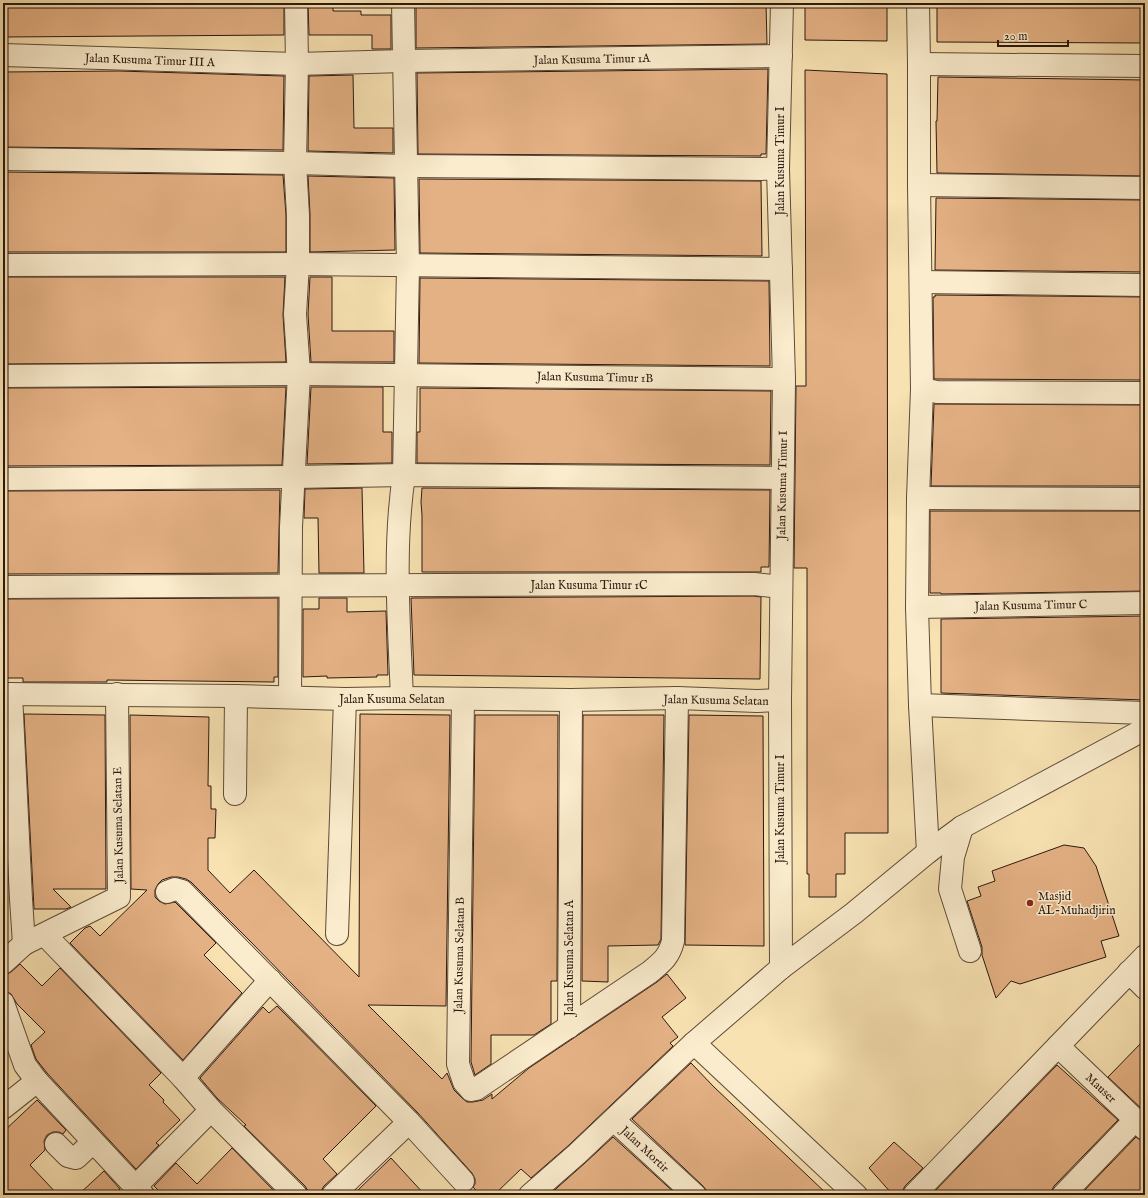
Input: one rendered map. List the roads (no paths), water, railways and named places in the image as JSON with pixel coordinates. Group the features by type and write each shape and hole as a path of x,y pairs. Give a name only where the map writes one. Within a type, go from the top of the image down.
{"street":[{"path":"290,697 291,527 299,374 295,314 298,264 298,215 295,163 297,64 296,3"},
{"path":"402,698 398,586 399,504 404,475 408,266 403,3"},
{"name":"Jalan Kusuma Timur I","path":"781,968 780,700 784,379 778,169 782,3"},
{"path":"918,3 918,185 922,389 918,498 917,607 920,705 928,852"},
{"name":"Jalan Kusuma Timur III A","path":"3,55 297,64 404,61"},
{"name":"Jalan Kusuma Timur 1A","path":"404,61 781,56"},
{"path":"919,64 1145,66"},
{"path":"3,159 406,166 778,169"},
{"path":"918,185 1145,188"},
{"path":"3,264 298,264 781,269"},
{"path":"921,282 1145,286"},
{"name":"Jalan Kusuma Timur 1B","path":"3,376 299,374 784,379"},
{"path":"922,389 937,392 1145,393"},
{"path":"3,479 404,475 782,478"},
{"path":"918,498 1145,499"},
{"name":"Jalan Kusuma Timur 1C","path":"3,586 754,584 781,587"},
{"name":"Jalan Kusuma Timur C","path":"917,607 1145,603"},
{"path":"7,694 24,944"},
{"name":"Jalan Kusuma Selatan","path":"7,694 117,694 345,699 402,698 571,700 677,698 757,701 780,700"},
{"name":"Jalan Kusuma Selatan E","path":"45,935 119,897 117,694"},
{"path":"235,794 236,696"},
{"name":"Jalan Kusuma Selatan A","path":"569,1027 650,972 664,960 670,952 673,941 677,698"},
{"path":"337,934 345,699"},
{"name":"Jalan Kusuma Selatan B","path":"463,699 458,1064 464,1082 471,1090 476,1089 569,1027"},
{"name":"Jalan Kusuma Selatan A","path":"569,1027 571,700"},
{"path":"920,705 1145,713"},
{"path":"532,1194 613,1121 694,1044 781,968 854,913 928,852 962,827 1145,729"},
{"path":"962,827 953,857 950,889 970,951"},
{"path":"167,892 175,889 182,891 409,1122 463,1181"},
{"path":"3,963 24,944 45,935 184,1078 211,1110 296,1195"},
{"path":"914,1195 1145,956"},
{"path":"1129,972 1145,988"},
{"path":"184,1078 270,980"},
{"path":"3,1003 25,1064 37,1081 139,1191 211,1110"},
{"path":"694,1044 856,1195"},
{"name":"Mauser","path":"1058,1046 1140,1124"},
{"path":"3,1108 37,1081"},
{"name":"Jalan Mortir","path":"613,1121 695,1195"},
{"path":"333,1195 409,1122"},
{"path":"1063,1195 1140,1124"},
{"path":"56,1144 68,1156 76,1158 93,1142"}],"place":[{"name":"Masjid AL-Muhadjirin","path":"1030,903"}]}
